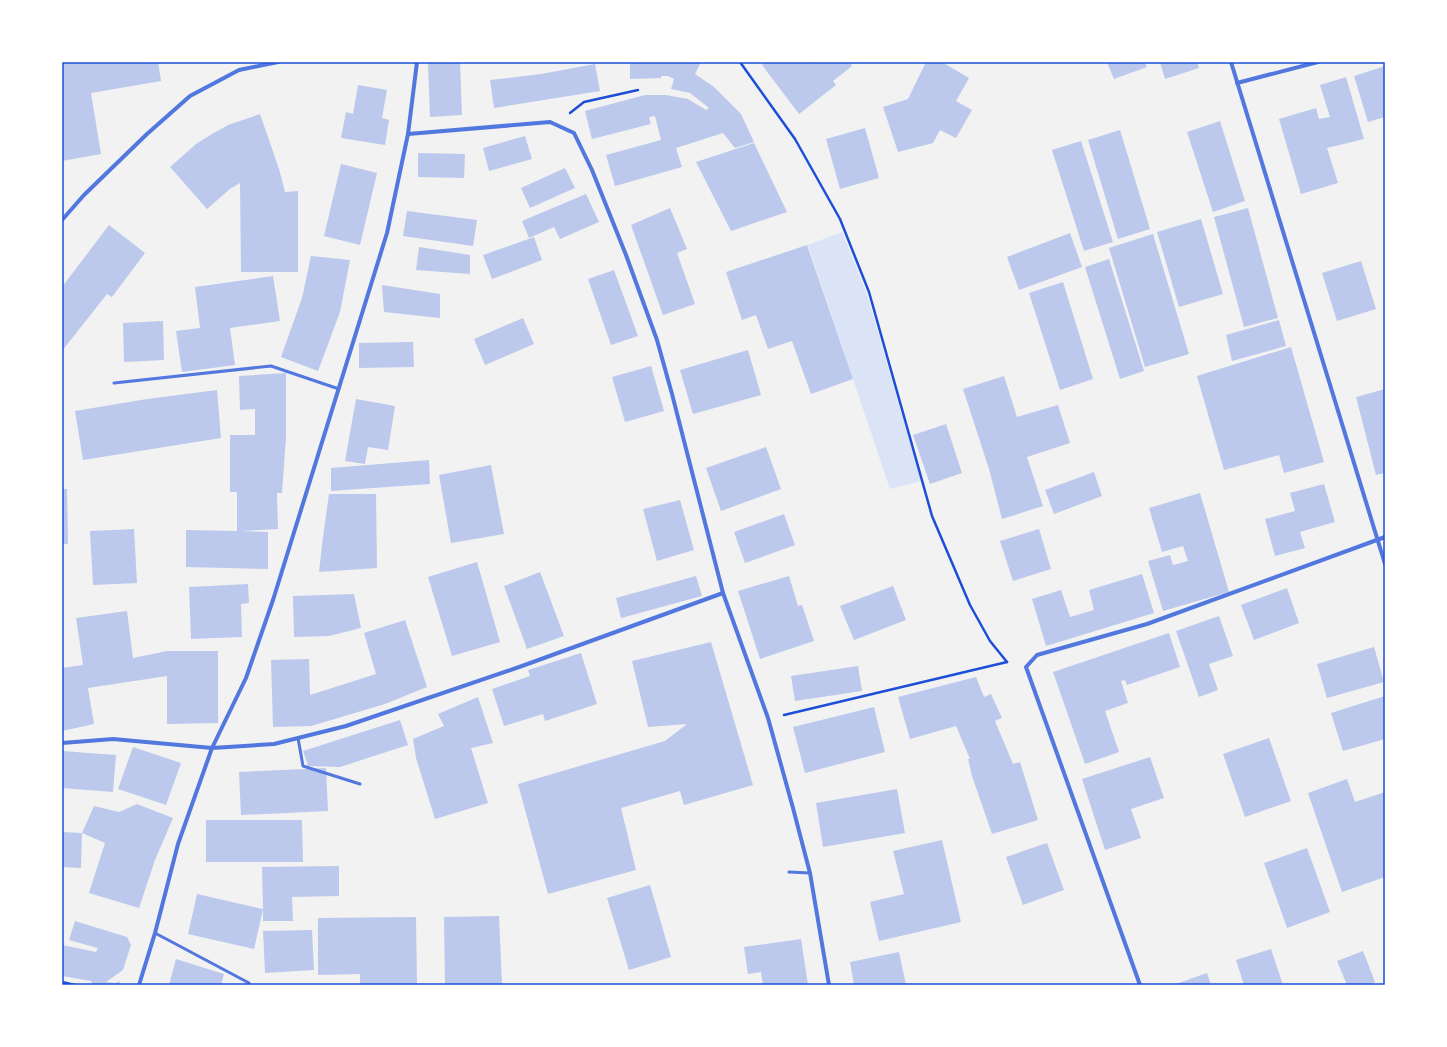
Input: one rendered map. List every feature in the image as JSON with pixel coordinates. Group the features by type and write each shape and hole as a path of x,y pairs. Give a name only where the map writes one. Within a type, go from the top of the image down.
{"street":[{"path":"62,220 84,195 147,134 190,96 239,70 278,62"},
{"path":"139,985 155,933 178,844 212,748 246,678 273,600 387,233 408,134 417,62"},
{"path":"1231,62 1385,564"},
{"path":"1237,83 1318,62"},
{"path":"408,134 550,122 574,133 592,170 626,255 657,340 723,593 768,718 810,873 829,985"},
{"path":"1140,985 1026,667 1037,655 1147,624 1385,537"},
{"path":"62,743 113,739 212,748 274,744 346,726 515,669 723,593"}],"lane":[{"path":"114,383 271,366 339,389"},
{"path":"298,738 303,766 360,784"},
{"path":"789,872 810,873"},
{"path":"155,933 249,982"}],"path":[{"path":"740,62 795,139 840,218 869,292 932,516 970,604 990,641 1007,662"},
{"path":"556,124 584,102 638,90"},
{"path":"768,718 1007,662 1026,667"},
{"path":"62,982 75,985"}],"shaded area":[{"path":"842,232 867,294 921,481 890,489 808,245"}],"building":[{"path":"62,62 158,62 161,81 91,93 101,154 62,161"},
{"path":"428,62 460,62 462,115 430,117"},
{"path":"630,62 701,62 695,74 714,87 741,114 754,142 735,148 723,133 676,148 682,167 615,186 606,155 661,140 655,116 649,117 651,124 592,139 585,111 645,95 666,95 688,99 706,110 709,108 690,93 671,89 674,79 668,76 661,76 661,78 630,79"},
{"path":"765,62 812,62 813,64 816,62 849,62 852,66 833,81 836,85 799,114 762,65"},
{"path":"926,62 942,62 969,78 956,101 972,110 956,138 940,130 933,143 898,152 883,107 908,99"},
{"path":"1107,62 1145,62 1147,67 1114,79"},
{"path":"1160,62 1197,62 1199,68 1165,79"},
{"path":"595,64 600,91 494,108 490,80 541,74"},
{"path":"1385,66 1385,117 1368,122 1354,76"},
{"path":"1346,77 1364,139 1327,148 1338,183 1301,194 1279,119 1316,108 1319,119 1330,117 1320,85"},
{"path":"358,85 387,90 382,118 389,120 385,145 341,138 346,112 353,114"},
{"path":"260,114 279,169 285,192 298,191 298,272 241,272 240,183 230,189 207,209 170,167 196,144 212,134 228,125"},
{"path":"1220,121 1245,201 1213,212 1187,132"},
{"path":"865,128 879,178 840,189 826,139"},
{"path":"1120,130 1150,229 1118,239 1088,140"},
{"path":"525,136 532,159 489,171 483,148"},
{"path":"1081,141 1113,242 1084,251 1052,150"},
{"path":"754,143 787,212 731,231 696,162"},
{"path":"418,153 465,154 464,178 418,177"},
{"path":"341,164 377,173 360,245 324,236"},
{"path":"565,168 575,188 530,208 521,188"},
{"path":"586,194 599,222 560,239 554,227 529,238 522,221"},
{"path":"670,208 687,249 677,253 695,304 663,315 631,225"},
{"path":"1248,208 1278,318 1244,327 1214,217"},
{"path":"407,211 477,220 473,246 403,236"},
{"path":"1201,219 1223,294 1179,307 1157,232"},
{"path":"109,225 145,253 112,297 107,294 62,351 62,287"},
{"path":"1070,233 1082,267 1019,290 1007,257"},
{"path":"1153,234 1189,354 1145,367 1109,248"},
{"path":"534,237 542,260 492,279 483,255"},
{"path":"807,245 853,379 811,394 792,341 768,349 756,315 742,320 726,272"},
{"path":"419,247 470,255 470,274 416,270"},
{"path":"311,256 350,260 340,312 318,371 281,357 302,298"},
{"path":"1109,259 1144,371 1120,379 1085,267"},
{"path":"1361,261 1376,309 1337,321 1322,273"},
{"path":"614,270 638,336 611,345 588,279"},
{"path":"273,276 280,321 230,328 235,365 182,372 176,331 200,328 195,287"},
{"path":"1063,282 1093,379 1060,390 1029,293"},
{"path":"382,285 440,294 440,318 384,312"},
{"path":"523,318 534,344 485,365 474,339"},
{"path":"1279,320 1286,346 1232,361 1226,335"},
{"path":"163,321 164,360 124,362 123,323"},
{"path":"413,342 414,367 359,368 359,343"},
{"path":"1291,347 1324,462 1284,473 1279,455 1224,470 1197,376"},
{"path":"748,350 761,395 693,414 680,370"},
{"path":"651,366 664,411 625,422 612,377"},
{"path":"286,373 286,437 282,493 277,493 278,529 241,531 268,532 268,569 186,567 186,530 237,531 237,492 230,492 230,435 255,435 255,409 240,410 239,376"},
{"path":"1004,376 1017,417 1058,405 1070,443 1027,457 1043,506 1002,519 989,469 963,389"},
{"path":"1385,389 1385,473 1376,475 1356,397"},
{"path":"217,390 221,438 83,460 75,411 147,399"},
{"path":"356,399 395,406 388,450 368,447 365,464 345,461"},
{"path":"946,424 962,473 930,484 913,435"},
{"path":"766,447 781,489 721,511 706,468"},
{"path":"429,460 430,484 331,491 331,468"},
{"path":"491,465 504,534 451,543 439,475"},
{"path":"1094,472 1102,496 1054,514 1045,490"},
{"path":"1324,484 1335,522 1300,532 1305,548 1275,556 1265,519 1295,511 1290,493"},
{"path":"62,489 67,489 68,544 62,544"},
{"path":"1200,493 1229,592 1163,611 1148,561 1170,555 1173,565 1188,561 1183,546 1162,552 1149,508"},
{"path":"329,494 376,494 377,568 319,572"},
{"path":"680,500 694,550 657,561 643,509"},
{"path":"784,514 795,545 745,563 734,532"},
{"path":"134,529 137,583 93,585 90,531"},
{"path":"1039,529 1051,569 1013,581 1000,541"},
{"path":"477,562 500,642 452,656 428,577"},
{"path":"540,572 564,636 527,649 504,586"},
{"path":"1142,574 1154,613 1046,646 1032,599 1061,590 1070,617 1094,610 1089,590"},
{"path":"696,576 702,596 621,618 616,598"},
{"path":"789,576 798,606 802,605 814,641 760,659 738,591"},
{"path":"248,584 249,603 241,604 242,637 191,639 189,587"},
{"path":"893,586 906,620 854,640 840,606"},
{"path":"1287,588 1299,623 1254,640 1241,605"},
{"path":"354,594 361,628 329,636 294,637 293,596"},
{"path":"127,611 133,658 167,651 218,651 218,723 167,724 167,676 88,688 94,724 62,731 62,668 83,665 76,618"},
{"path":"1219,616 1233,656 1209,664 1218,690 1199,697 1176,631"},
{"path":"405,620 427,687 385,704 311,726 273,727 271,660 309,659 310,695 376,674 364,633"},
{"path":"1169,633 1180,667 1127,685 1125,680 1121,681 1128,703 1105,711 1119,752 1085,764 1053,672"},
{"path":"711,642 753,785 684,805 680,791 621,808 636,870 548,894 518,784 665,741 687,724 648,727 632,661"},
{"path":"1374,647 1384,682 1327,698 1317,664"},
{"path":"581,653 597,704 545,721 543,714 504,726 492,689 530,676 528,670"},
{"path":"858,666 862,691 795,701 791,676"},
{"path":"976,677 984,697 991,694 1002,718 995,721 1013,764 1020,762 1038,820 992,834 972,776 968,759 970,759 956,726 910,739 898,697"},
{"path":"1385,696 1385,739 1343,751 1331,713"},
{"path":"478,697 493,743 471,748 488,803 435,819 416,758 413,739 444,726 438,714"},
{"path":"874,707 885,752 805,773 793,727"},
{"path":"400,720 408,745 340,767 308,766 303,751"},
{"path":"1269,738 1291,801 1245,817 1223,754"},
{"path":"133,747 181,763 166,805 118,789"},
{"path":"62,751 116,755 113,792 62,788"},
{"path":"1150,757 1164,798 1131,809 1141,838 1105,850 1082,779"},
{"path":"326,768 328,811 241,815 239,772"},
{"path":"1347,779 1355,802 1385,792 1385,877 1342,892 1308,793"},
{"path":"897,789 905,833 823,847 816,803"},
{"path":"137,804 173,818 155,860 139,908 89,893 105,843 82,833 94,806 119,812"},
{"path":"206,820 302,820 303,862 206,862"},
{"path":"62,832 82,833 81,868 62,867"},
{"path":"942,840 961,922 879,941 870,902 904,894 893,851"},
{"path":"1047,843 1064,890 1023,905 1006,857"},
{"path":"1307,848 1330,912 1287,928 1264,863"},
{"path":"339,866 339,896 292,897 293,921 263,921 262,867"},
{"path":"650,885 671,957 629,970 607,898"},
{"path":"197,894 263,909 254,949 188,934"},
{"path":"499,916 502,985 445,985 444,917"},
{"path":"416,917 417,985 360,985 360,974 318,975 318,918"},
{"path":"75,921 127,937 131,945 123,970 106,982 116,983 119,981 121,985 93,985 91,981 62,976 62,945 96,952 98,948 69,940"},
{"path":"312,930 314,970 265,973 263,931"},
{"path":"801,939 808,985 763,985 761,972 748,974 744,947"},
{"path":"1271,949 1283,985 1244,985 1236,960"},
{"path":"1363,951 1375,982 1367,985 1347,985 1337,961"},
{"path":"899,952 906,985 854,985 850,962"},
{"path":"176,959 224,974 221,985 169,985"},
{"path":"1207,973 1211,985 1173,985"}]}
